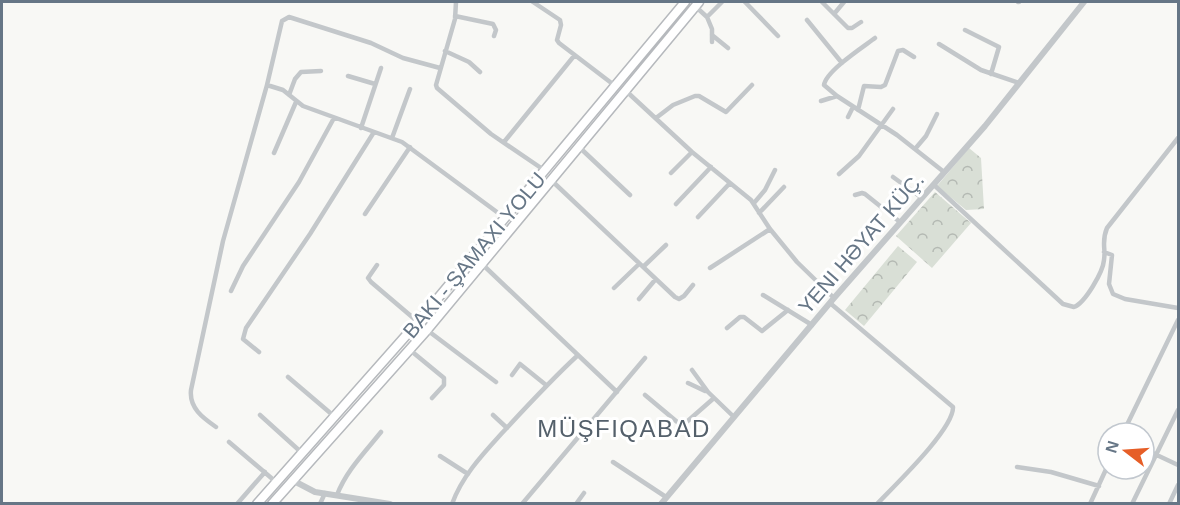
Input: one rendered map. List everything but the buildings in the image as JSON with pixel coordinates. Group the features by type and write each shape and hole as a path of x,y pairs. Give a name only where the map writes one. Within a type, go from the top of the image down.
{"highway":[{"path":"257,504 418,322 685,2"},
{"path":"272,504 410,350 697,4"}],"street":[{"path":"456,2 456,16 440,68 437,88 491,134 544,170"},
{"path":"533,2 560,20 557,40 574,56 614,85"},
{"path":"707,17 722,2"},
{"path":"745,2 778,36"},
{"path":"822,2 848,28 861,22"},
{"path":"834,14 844,2"},
{"name":"YENI HƏYAT KÜÇ.","path":"661,504 832,301 934,185 1019,83 1081,3"},
{"path":"697,4 711,24 712,42"},
{"path":"456,16 493,24 496,30 494,36"},
{"path":"216,427 197,411 192,403 191,390 223,241 267,85 282,21 285,18 301,21 351,37 403,58 440,68"},
{"path":"807,20 842,63"},
{"path":"965,30 999,47 992,74"},
{"path":"712,35 728,48"},
{"path":"875,38 842,63 823,82 837,96 883,125 944,172"},
{"path":"939,44 962,60 1019,83"},
{"path":"848,117 856,109 864,86 881,87 885,85 898,51 903,50 914,57"},
{"path":"445,51 469,63 480,72"},
{"path":"504,142 574,56"},
{"path":"361,128 381,68"},
{"path":"289,95 295,79 301,72 321,71"},
{"path":"348,76 375,84"},
{"path":"267,85 283,90 296,102 393,138 410,147 505,218"},
{"path":"656,118 673,105 695,96 699,96 722,112 726,112 752,85"},
{"path":"393,138 410,89"},
{"path":"625,90 692,152 754,203 770,229 832,301 954,407 953,416 942,432 877,504"},
{"path":"821,101 837,96"},
{"path":"274,153 296,102"},
{"path":"839,174 859,156 893,110"},
{"path":"915,149 926,136 938,114"},
{"path":"231,291 243,266 299,182 334,118"},
{"path":"259,352 243,339 246,328 310,234 374,132"},
{"path":"934,185 1063,304 1070,307 1077,306 1083,301 1101,270 1105,259 1103,241 1107,228 1179,138"},
{"path":"578,146 630,195"},
{"path":"365,214 410,147"},
{"path":"671,173 692,152"},
{"path":"676,204 711,167"},
{"path":"754,203 765,190 775,170"},
{"path":"893,177 922,198"},
{"path":"551,180 679,299 693,285"},
{"path":"698,217 730,183"},
{"path":"759,213 784,187"},
{"path":"855,195 865,194 900,222"},
{"path":"710,268 770,229"},
{"path":"614,288 666,245"},
{"path":"1104,252 1112,255 1109,284 1113,294 1125,299 1179,308"},
{"path":"482,264 617,392"},
{"path":"377,265 369,274 370,282 418,322"},
{"path":"639,299 656,280"},
{"path":"763,295 812,326"},
{"path":"727,328 740,317 744,317 762,331 788,310"},
{"path":"1129,421 1179,320"},
{"path":"426,330 496,382"},
{"path":"410,350 444,378 444,385 432,398"},
{"path":"452,504 468,474 546,385 577,356"},
{"path":"522,504 645,358"},
{"path":"512,375 520,364 546,385"},
{"path":"692,370 708,393"},
{"path":"288,377 334,417"},
{"path":"688,383 708,393 734,417"},
{"path":"645,395 682,426 714,398"},
{"path":"1132,504 1179,410"},
{"path":"492,414 507,428"},
{"path":"260,415 302,453"},
{"path":"337,495 351,471 381,432"},
{"path":"229,442 276,482"},
{"path":"1157,455 1179,465"},
{"path":"440,456 468,474"},
{"path":"613,462 666,497"},
{"path":"1017,467 1051,472 1099,486"},
{"path":"237,504 265,472"},
{"path":"292,480 308,489 390,504"},
{"path":"1090,504 1101,481"},
{"path":"1170,504 1179,485"},
{"path":"320,504 325,493"},
{"path":"576,504 584,494"}],"green space":[{"path":"969,148 981,158 984,209 966,210 937,186"},
{"path":"935,192 971,223 932,268 896,236"},
{"path":"898,246 917,262 864,326 845,310"}],"district":[{"name":"MÜŞFIQABAD","path":"624,428"}]}
